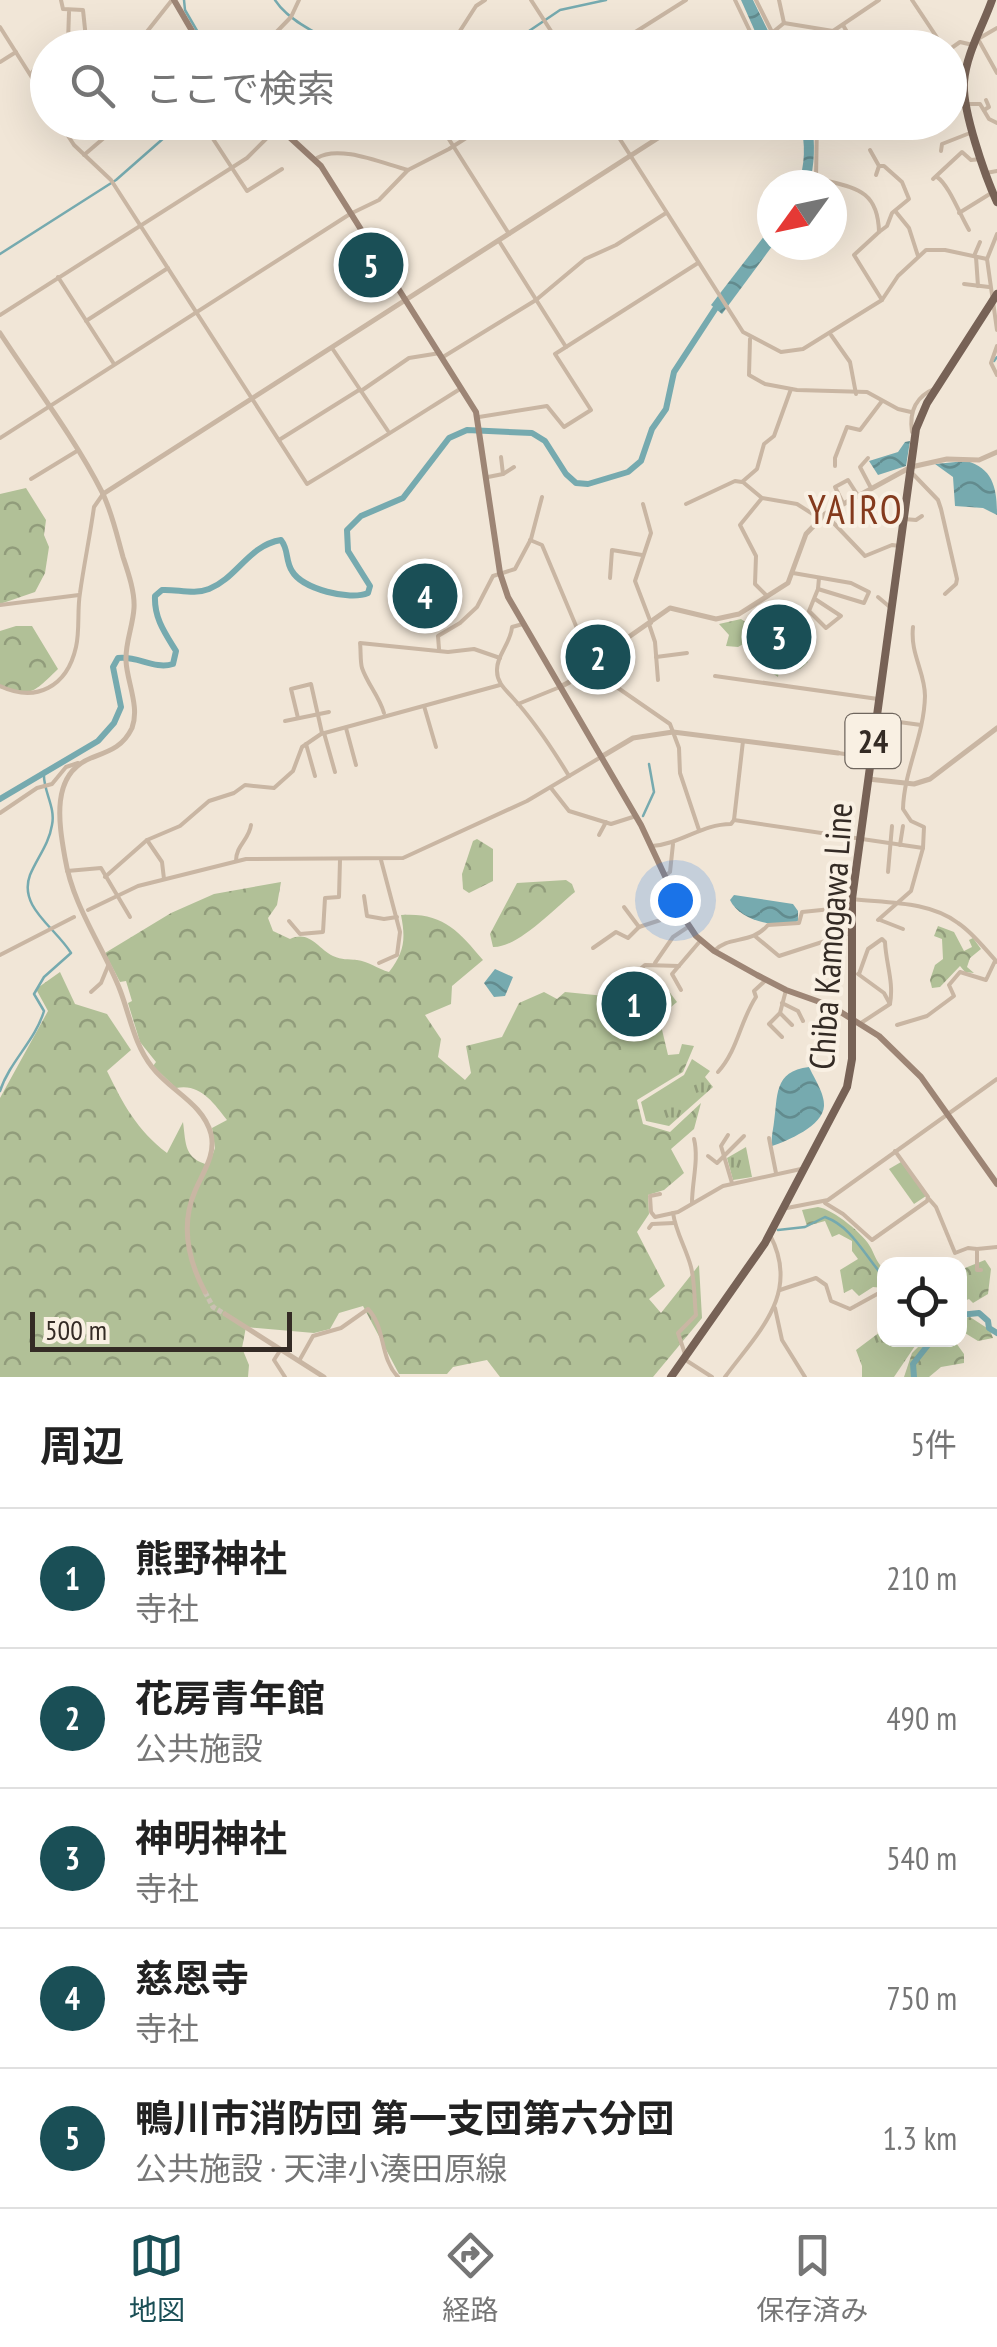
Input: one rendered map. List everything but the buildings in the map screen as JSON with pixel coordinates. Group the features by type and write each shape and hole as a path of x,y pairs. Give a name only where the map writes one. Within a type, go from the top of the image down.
{"main road":[{"path":"173,0 191,30"},
{"path":"967,70 992,0"},
{"path":"967,108 995,193"},
{"path":"293,140 316,160 480,420 500,573 508,596 636,816 689,927 714,951 786,990 823,1002 861,1023 914,1068 997,1184"},
{"name":"Chiba Kamogawa Line","path":"671,1377 770,1235 847,1087 852,1060 855,973 852,903 915,436 921,414 936,388 995,298"}],"street":[{"path":"61,0 63,9 83,10 84,30"},
{"path":"149,30 173,0"},
{"path":"278,30 299,0"},
{"path":"461,30 476,6 485,0"},
{"path":"531,0 551,30"},
{"path":"638,30 686,0"},
{"path":"734,0 749,30"},
{"path":"756,0 772,30"},
{"path":"780,0 784,23"},
{"path":"833,30 879,0"},
{"path":"912,0 934,30"},
{"path":"68,30 69,10"},
{"path":"775,30 784,23 825,30"},
{"path":"843,25 846,30"},
{"path":"0,27 30,74"},
{"path":"967,42 977,42 997,28"},
{"path":"977,42 997,74"},
{"path":"0,62 16,52"},
{"path":"984,110 989,107 986,100"},
{"path":"967,104 980,104 997,122"},
{"path":"967,135 974,132"},
{"path":"73,140 111,180 308,484 462,388"},
{"path":"84,155 100,140"},
{"path":"214,140 247,191 282,169"},
{"path":"0,315 232,168 263,140"},
{"path":"449,140 508,234"},
{"path":"0,438 350,214 379,200 408,170 464,140"},
{"path":"620,140 728,311 750,339 782,352 792,352 830,333 882,300 898,276 929,248 986,259"},
{"path":"0,686 42,693 54,684 74,654 94,508 104,494 654,140"},
{"path":"817,140 816,178 864,192 876,209 878,232"},
{"path":"941,151 942,144 953,140"},
{"path":"870,150 878,163 897,178 909,199 895,211 887,226 855,250 854,255 882,300"},
{"path":"969,230 952,204 947,184 935,178 962,152 971,160 982,159"},
{"path":"316,160 327,153 375,159 408,170"},
{"path":"876,175 884,155"},
{"path":"986,173 997,171"},
{"path":"891,182 897,178"},
{"path":"959,213 995,193"},
{"path":"895,211 909,228 918,256"},
{"path":"279,440 410,358 441,355 536,300 584,259 616,245 666,212"},
{"path":"997,234 986,259 997,330"},
{"path":"498,240 566,347"},
{"path":"978,286 975,257 980,242"},
{"path":"480,420 547,406 564,428 591,410 556,354 698,263"},
{"path":"86,321 168,268"},
{"path":"58,278 114,364"},
{"path":"964,284 989,286"},
{"path":"0,333 104,494 129,574 134,608 127,646 127,673 134,708 131,729 112,751 66,766 52,784 37,788 0,813"},
{"path":"830,333 850,362 856,394"},
{"path":"750,339 749,375 766,384 866,392 912,412"},
{"path":"997,346 992,361 997,375"},
{"path":"332,348 388,431"},
{"path":"915,436 912,412 920,398 936,388"},
{"path":"742,482 757,469 764,444 774,436 792,389"},
{"path":"840,425 860,430 882,401"},
{"path":"835,466 847,427"},
{"path":"31,479 76,451"},
{"path":"518,704 592,670 619,644 672,608 724,619 784,588 806,534 822,516 871,488 910,468 948,458 979,460 997,452"},
{"path":"501,456 504,474"},
{"path":"868,458 860,467 871,488"},
{"path":"488,476 504,474 514,467"},
{"path":"910,468 938,500 941,509 957,579 945,594"},
{"path":"843,504 835,488 848,480 858,496"},
{"path":"686,504 736,481 742,482 762,498 797,504 822,516 866,556 900,546"},
{"path":"440,651 438,636 477,607 493,576 514,570 530,540 542,497"},
{"path":"762,498 740,525 758,561 755,584 769,597"},
{"path":"644,504 651,533 636,572 635,586 650,624 658,680"},
{"path":"903,518 916,520 922,516"},
{"path":"530,540 542,544 579,633"},
{"path":"610,578 612,550 642,555"},
{"path":"793,573 850,583 870,592 864,603 818,589"},
{"path":"815,599 841,616 826,628 809,611 819,578"},
{"path":"0,605 80,595"},
{"path":"878,597 892,608"},
{"path":"523,624 512,627 496,671 500,684 536,724 569,776"},
{"path":"904,928 878,920 911,891 923,848 924,827 904,813 904,783 912,768 925,696 912,649 913,627"},
{"path":"385,715 378,694 363,671 360,643 440,651 474,649 500,658"},
{"path":"656,658 687,653"},
{"path":"592,670 670,724 679,748 680,773 700,830"},
{"path":"714,676 880,699"},
{"path":"298,718 291,689 312,684 335,772"},
{"path":"105,877 147,840 180,826 209,801 234,793 245,784 274,788 293,771 306,744 323,734 500,684"},
{"path":"424,706 436,747"},
{"path":"285,721 329,712"},
{"path":"876,719 922,725"},
{"path":"346,728 356,765"},
{"path":"868,780 930,780 997,728"},
{"path":"88,910 116,895 164,879 236,861 403,858 551,788 633,738 673,732 871,758"},
{"path":"652,846 672,844 700,830 732,824 743,741"},
{"path":"306,744 315,776"},
{"path":"83,763 63,786 59,807 76,898 145,1058 199,1111 211,1135 210,1160 194,1192 187,1224 187,1247 205,1292"},
{"path":"551,788 564,808 611,824 636,816"},
{"path":"734,820 923,848"},
{"path":"599,834 606,822"},
{"path":"236,861 238,847 251,825"},
{"path":"888,872 892,826"},
{"path":"900,845 903,826"},
{"path":"147,840 162,862 164,879"},
{"path":"666,875 670,872 672,844"},
{"path":"290,921 300,934 323,932 325,898 339,897 340,860"},
{"path":"379,963 397,955 401,938 381,860"},
{"path":"68,871 98,867 130,917"},
{"path":"364,896 367,916 397,917"},
{"path":"714,951 722,943 756,937 768,925 796,925 806,911 852,903 928,908 956,920 996,961 986,980 960,972 950,983 954,996 927,1016 897,1024"},
{"path":"624,906 639,927"},
{"path":"592,948 616,932 628,938 639,927 682,912"},
{"path":"0,954 74,917"},
{"path":"656,964 672,937 689,927"},
{"path":"756,937 778,956 851,933"},
{"path":"882,939 886,969 892,976 890,1004 884,994 855,973 868,949 882,939"},
{"path":"681,990 672,974 701,940"},
{"path":"624,970 632,976 645,965 679,966"},
{"path":"91,992 101,984 108,966"},
{"path":"718,1072 732,1055 756,997 754,991 766,980"},
{"path":"782,1037 769,1024 780,1013 786,990"},
{"path":"782,1002 798,1011 804,1022"},
{"path":"861,1023 890,1004"},
{"path":"780,1013 792,1025"},
{"path":"785,1208 824,1202 997,1079"},
{"path":"728,1136 722,1146 732,1183"},
{"path":"708,1156 717,1163 744,1136"},
{"path":"770,1138 776,1173"},
{"path":"692,1203 694,1139"},
{"path":"895,1151 936,1206 954,1253 997,1247"},
{"path":"660,1194 650,1196 653,1216 673,1213 732,1183 798,1168 805,1171"},
{"path":"824,1202 872,1240 928,1199"},
{"path":"673,1213 691,1264 695,1289 696,1315 678,1333 685,1357 712,1377"},
{"path":"649,1228 652,1224 674,1223"},
{"path":"725,1377 775,1308 780,1290 780,1262 770,1235"},
{"path":"977,1248 977,1270 981,1270"},
{"path":"780,1290 816,1278 826,1285 834,1304 850,1309 877,1294"},
{"path":"775,1308 782,1340 805,1377"},
{"path":"299,1361 313,1336 341,1328 368,1309 380,1326 383,1354 398,1377"},
{"path":"224,1314 324,1377"},
{"path":"280,1349 274,1360 285,1377"}],"green space":[{"path":"26,488 46,520 44,535 49,547 45,573 35,592 0,604 0,494"},
{"path":"788,616 806,623 805,639 794,645 808,662 800,669 779,671 778,677 748,657 747,642 738,647 726,646 729,635 719,624 741,619 766,636 779,629"},
{"path":"32,626 58,669 38,687 19,693 0,688 0,631"},
{"path":"477,839 493,849 493,881 469,893 463,889 462,874"},
{"path":"566,880 575,892 525,934 493,947 490,934 517,883"},
{"path":"281,882 277,905 268,918 273,931 290,939 308,938 336,957 389,972 402,945 401,915 438,920 465,940 483,960 452,986 451,1004 425,1015 441,1039 438,1057 465,1080 471,1073 466,1046 502,1037 519,1003 544,992 557,999 565,992 605,996 636,981 646,988 658,977 677,1002 659,1017 668,1055 679,1054 682,1044 694,1046 683,1072 637,1100 643,1124 670,1132 701,1103 694,1129 671,1149 684,1173 664,1190 648,1195 649,1214 637,1232 665,1286 649,1299 661,1313 699,1265 702,1318 653,1377 500,1377 487,1360 453,1367 447,1374 399,1374 363,1306 339,1313 330,1329 314,1333 246,1327 242,1348 249,1365 248,1377 0,1377 0,1098 48,1011 36,989 60,972 75,1004 107,1014 131,1050 107,1071 132,1116 167,1153 183,1122 191,1155 209,1165 215,1148 212,1128 227,1120 205,1095 192,1088 176,1088 153,1066 156,1062 140,1042 126,981 120,982 105,953 171,913 214,894"},
{"path":"938,926 954,932 964,951 972,947 969,940 973,938 981,949 970,958 967,967 974,973 965,972 960,966 940,987 932,988 930,980 935,965 943,959 942,939 934,936"},
{"path":"692,1059 710,1071 705,1077 713,1087 669,1126 646,1121 641,1102 684,1075"},
{"path":"746,1147 752,1177 733,1180 727,1158"},
{"path":"901,1162 926,1196 914,1204 889,1169"},
{"path":"824,1209 856,1230 877,1260 877,1287 859,1296 852,1289 844,1293 840,1270 858,1259 852,1251 852,1241 839,1234 832,1237 825,1221 807,1226 802,1210"},
{"path":"985,1260 991,1269 988,1294 973,1303 967,1300 967,1267"},
{"path":"967,1318 990,1330 993,1338 978,1341 967,1334"},
{"path":"877,1334 877,1347 914,1347 894,1377 862,1377 856,1350"},
{"path":"918,1347 959,1347 964,1363 941,1367 929,1377 904,1377"}],"water":[{"path":"741,0 753,0 768,30 754,30"},
{"path":"803,140 813,140 812,170 802,170"},
{"path":"757,245 757,260 762,260 722,314 711,305"},
{"path":"910,441 906,466 878,475 869,461 898,452"},
{"path":"966,461 983,469 992,481 997,515 983,508 955,506 953,477 935,464"},
{"path":"734,895 793,904 798,921 781,924 751,918 735,907 730,900"},
{"path":"495,969 513,977 505,996 494,997 484,983"},
{"path":"809,1067 823,1096 822,1113 803,1132 772,1146 779,1087 789,1074"}],"waterway":[{"path":"184,0 197,30"},
{"path":"275,0 311,30"},
{"path":"531,30 560,10 606,0"},
{"path":"0,254 116,180 162,140"},
{"path":"0,799 98,741 114,723 121,707 113,667 118,658 173,664 176,651 156,611 155,596 162,590 209,589 260,548 281,540 292,571 306,583 339,594 368,593 370,586 348,551 347,530 361,516 403,498 449,438 467,430 532,433 545,441 576,483 588,484 628,472 641,461 652,429 666,409 674,372 719,303"},
{"path":"994,361 997,357"},
{"path":"643,816 654,792 649,764"},
{"path":"0,1091 44,1011 34,994 44,977 71,953 29,897 30,875 52,825 44,771"},
{"path":"778,1230 805,1227 825,1217 851,1235 877,1268"},
{"path":"967,1314 979,1313 997,1333"},
{"path":"914,1377 913,1364 926,1347"}],"tunnel":[{"path":"205,1292 213,1307 225,1314"}],"place":[{"name":"鴨川市消防団 第一支団第六分団","path":"371,265"},
{"name":"慈恩寺","path":"425,596"},
{"name":"神明神社","path":"779,637"},
{"name":"花房青年館","path":"598,657"},
{"name":"熊野神社","path":"634,1004"}],"district":[{"name":"YAIRO","path":"856,509"}]}
